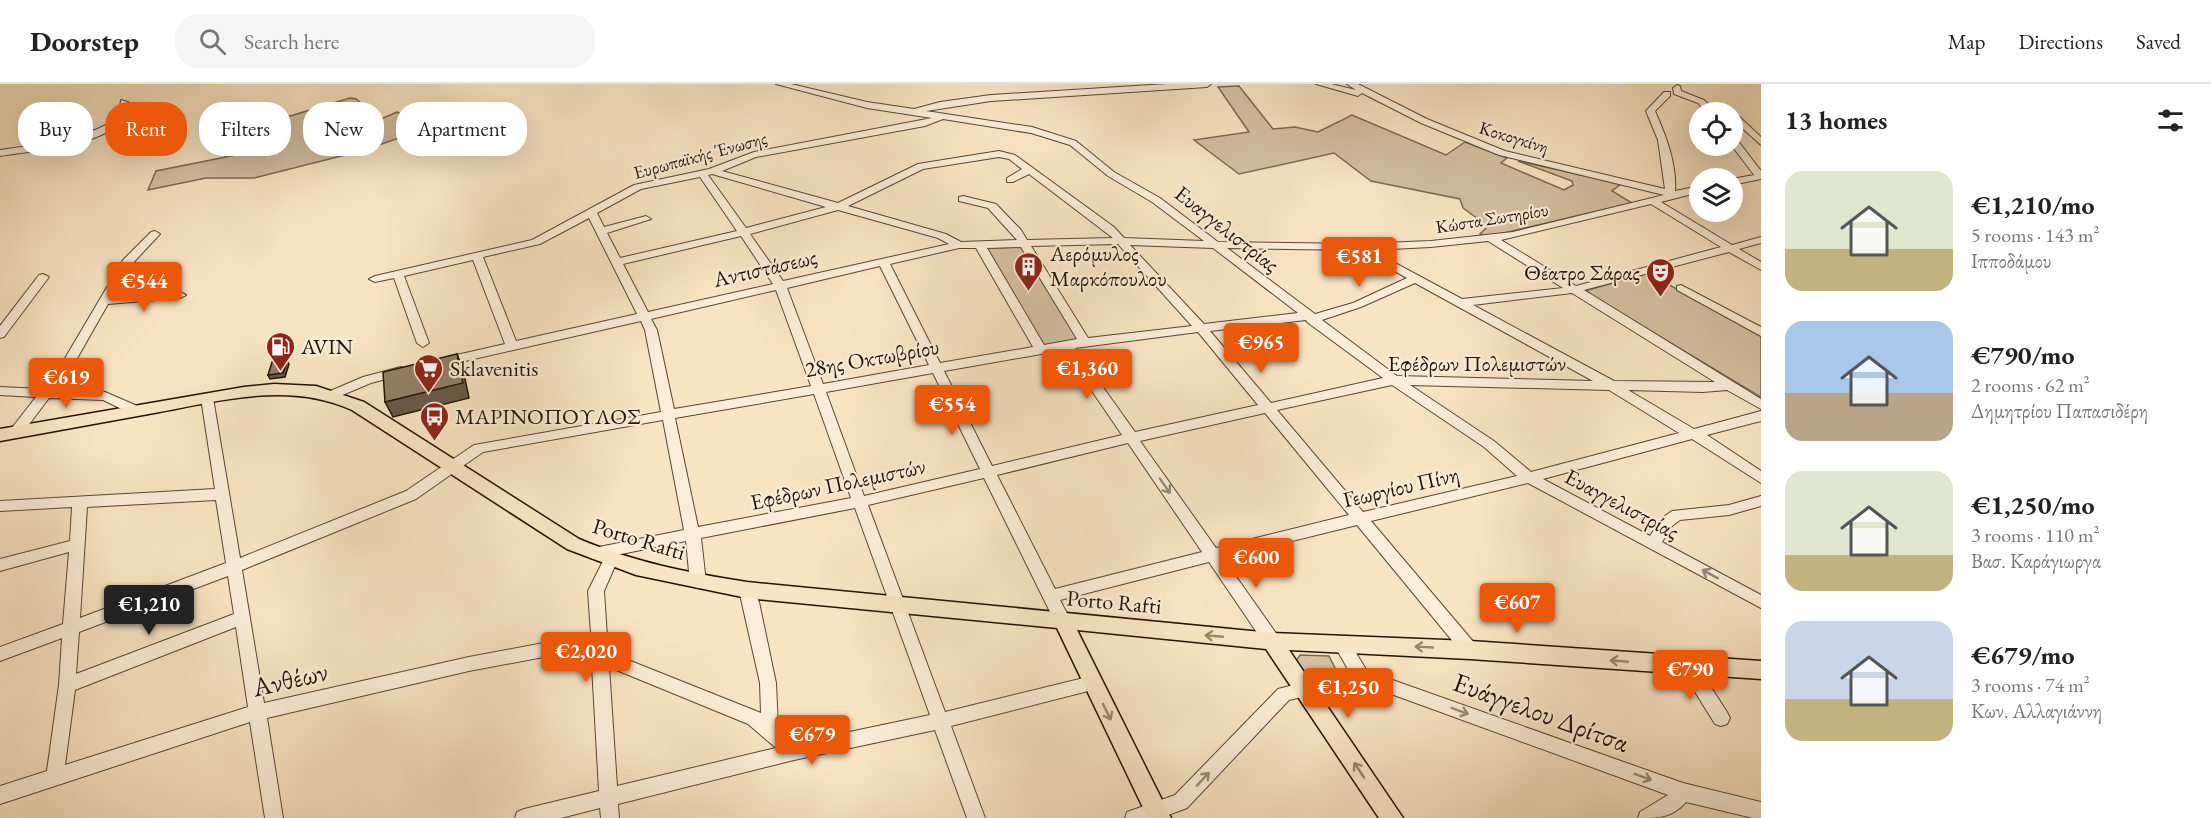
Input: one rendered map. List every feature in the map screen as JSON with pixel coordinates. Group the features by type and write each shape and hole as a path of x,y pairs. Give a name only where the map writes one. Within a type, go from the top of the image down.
{"main road":[{"name":"Porto Rafti","path":"8,434 207,398 282,388 312,389 358,406 565,539 611,559 698,582 747,590 1272,641 1470,650 1761,670"},
{"path":"1062,621 1158,814"},
{"path":"1272,641 1392,818"}],"street":[{"name":"Ευαγγελιστρίας","path":"780,84 867,105 1032,130 1072,143 1106,170 1156,200 1394,380 1482,439 1529,478 1761,602"},
{"path":"913,113 940,105 991,98 1131,87 1207,84"},
{"path":"1320,84 1384,100"},
{"name":"Κοκογκίνη","path":"1351,84 1424,121 1502,153 1673,194"},
{"path":"1677,87 1677,92 1703,102"},
{"path":"1667,94 1650,111 1663,140 1673,194"},
{"name":"Ευρωπαϊκής Ένωσης","path":"375,279 543,239 638,187 707,172 754,155 925,123 941,117"},
{"path":"1743,123 1761,142"},
{"path":"0,153 56,143 105,129"},
{"path":"1743,153 1761,176 1743,180"},
{"path":"617,262 744,232 840,206 921,166 1006,154 1030,169 1110,229 1122,241 1269,407 1470,650"},
{"path":"1010,180 1030,169"},
{"path":"707,172 840,206 942,236 959,245"},
{"path":"707,172 780,285 820,388 976,818"},
{"name":"Κώστα Σωτηρίου","path":"1215,245 1358,247 1431,244 1491,238 1689,191"},
{"path":"963,199 992,206 1023,242 1085,342"},
{"path":"1652,200 1761,267"},
{"path":"591,212 651,330 693,536 698,582"},
{"path":"601,231 646,219"},
{"path":"8,434 46,393 69,362 127,262 155,234"},
{"path":"1491,238 1761,405"},
{"path":"1459,303 1572,290 1761,240"},
{"name":"Αντιστάσεως","path":"432,364 959,245 1122,241 1215,245"},
{"path":"979,243 1041,350"},
{"path":"1358,247 1612,386 1761,478"},
{"path":"477,256 512,345"},
{"path":"883,261 1062,621"},
{"path":"398,274 423,343"},
{"path":"0,334 43,277"},
{"name":"28ης Οκτωβρίου","path":"0,654 234,567 411,495 479,448 1085,342 1309,317 1358,305 1415,279"},
{"path":"1681,288 1761,332"},
{"path":"106,301 180,295"},
{"path":"1067,345 1272,641"},
{"path":"333,395 367,380 409,369"},
{"name":"Εφέδρων Πολεμιστών","path":"594,553 693,536 860,502 1131,438 1394,380 1703,388 1730,385"},
{"path":"0,391 105,396 137,411"},
{"path":"207,398 274,818"},
{"name":"Γεωργίου Πίνη","path":"1050,596 1529,478 1761,416"},
{"path":"0,506 223,495"},
{"path":"55,776 67,685 75,545 80,501"},
{"path":"1653,544 1667,522 1677,515 1729,510 1761,501"},
{"path":"0,565 75,545"},
{"path":"610,818 602,657 596,591 611,559"},
{"path":"747,590 752,602 768,683 770,732"},
{"path":"67,685 242,618"},
{"name":"Ανθέων","path":"0,795 257,712 469,664 600,639"},
{"path":"1134,818 1158,814 1181,802 1284,694 1361,676 1341,643"},
{"path":"602,657 754,718 794,752"},
{"path":"1688,666 1721,718"},
{"name":"Ευάγγελου Δρίτσα","path":"1361,676 1683,792 1761,811"},
{"path":"524,818 794,752 940,721 1092,683"},
{"path":"1647,818 1673,803 1683,792"}],"shaded area":[{"path":"1239,86 1273,129 1295,127 1318,132 1352,115 1446,155 1465,142 1507,158 1501,163 1564,190 1573,185 1572,181 1518,161 1621,184 1612,191 1632,203 1487,237 1480,234 1488,226 1463,208 1460,199 1371,181 1334,153 1239,174 1194,140 1249,132 1218,87"},
{"path":"350,98 360,102 337,102"},
{"path":"303,112 303,156 341,156 254,178 206,178 148,190 156,171 231,156 291,156 291,116"},
{"path":"396,112 396,139 384,143 384,118"},
{"path":"1023,247 1080,339 1042,346 986,248"},
{"path":"1648,273 1761,336 1761,397 1587,293 1588,290"},
{"path":"1300,655 1329,656 1337,672 1305,679 1294,664"}],"building":[{"path":"457,354 463,383 385,402 383,372"},
{"path":"287,361 283,373 268,375 272,362"}],"place":[{"name":"Αερόμυλος Μαρκόπουλου","path":"1029,292"},
{"name":"Θέατρο Σάρας","path":"1661,298"},
{"name":"AVIN","path":"280,372"},
{"name":"Sklavenitis","path":"429,394"},
{"name":"ΜΑΡΙΝΟΠΟΥΛΟΣ","path":"434,442"}]}
